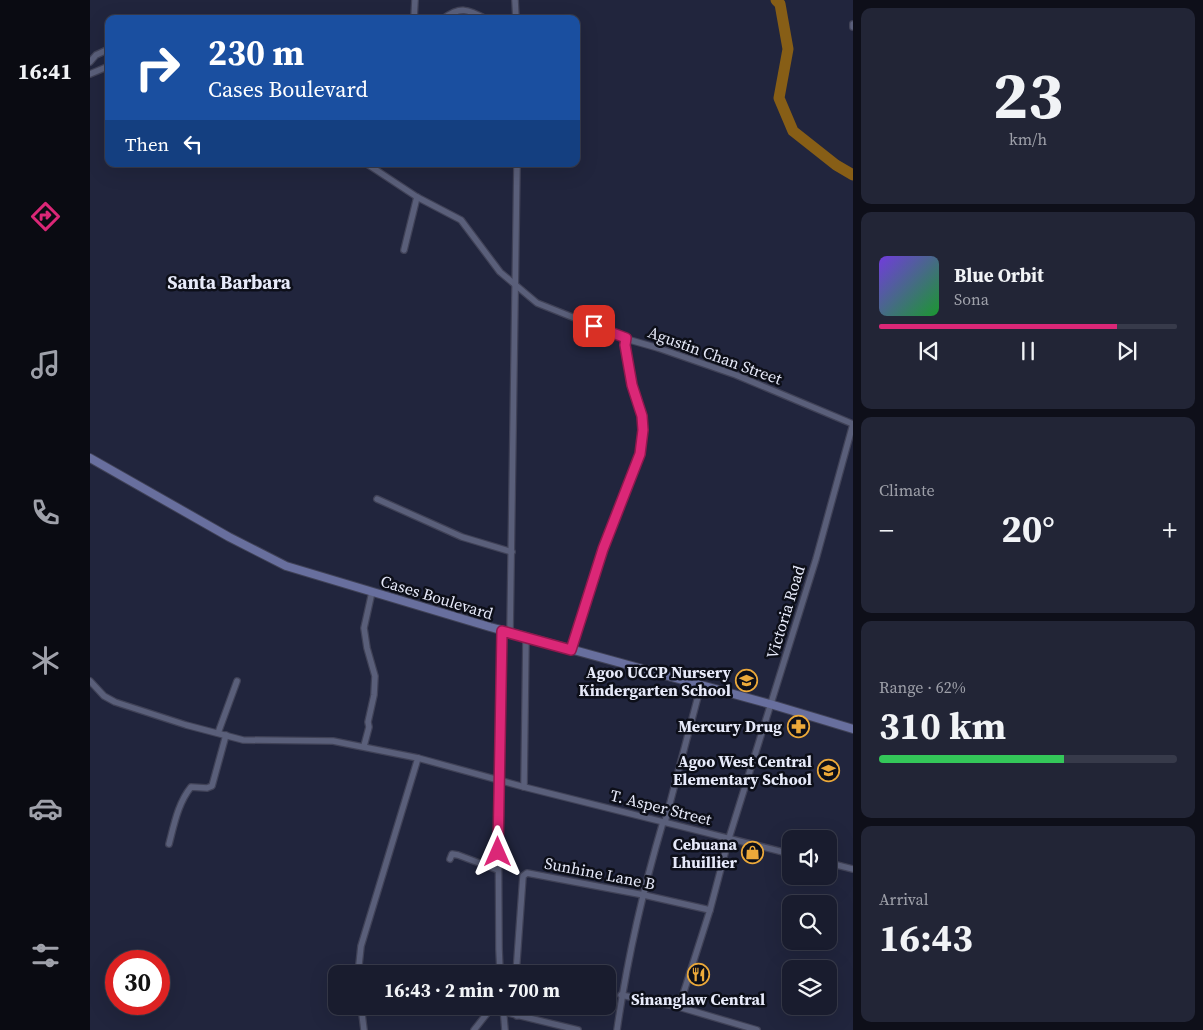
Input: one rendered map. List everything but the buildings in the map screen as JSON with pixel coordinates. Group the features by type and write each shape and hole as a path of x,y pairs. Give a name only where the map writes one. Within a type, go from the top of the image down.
{"street":[{"path":"414,15 415,0"},
{"path":"515,0 516,15"},
{"path":"450,15 458,10 467,10 478,15"},
{"path":"90,62 96,55 105,50"},
{"path":"90,74 105,68"},
{"name":"Agustin Chan Street","path":"371,167 418,197 461,220 500,272 537,303 626,338 736,375 853,424"},
{"path":"379,173 380,167"},
{"path":"500,965 498,780 512,552 517,167"},
{"path":"404,250 418,197"},
{"path":"571,650 603,549 640,454 643,430 642,416 632,385 625,345 626,338"},
{"name":"Victoria Road","path":"679,1007 710,910 729,838 816,559 853,424"},
{"name":"Cases Boulevard","path":"90,458 229,537 286,566 526,638 770,704 853,729"},
{"path":"377,499 462,537 512,552"},
{"path":"364,746 369,727 368,722 376,676 367,648 364,628 372,592"},
{"path":"524,787 526,638"},
{"path":"218,733 237,680"},
{"name":"T. Asper Street","path":"90,681 104,696 115,702 186,725 243,740 333,742 364,746 418,758 524,787 782,852"},
{"path":"617,1030 621,996 652,856 664,822 701,685"},
{"path":"169,844 186,792 191,787 207,788 212,786 216,779 226,735"},
{"path":"359,965 361,946 418,758"},
{"path":"450,859 452,854 458,855 498,870"},
{"path":"837,865 853,869"},
{"name":"Sunhine Lane B","path":"517,965 523,876 527,873 644,895 710,910"},
{"path":"621,996 679,1007 757,1030"},
{"path":"362,1015 364,1030"},
{"path":"474,1030 486,1015"},
{"path":"504,1015 505,1030"},
{"path":"517,1016 578,1030"}],"waterway":[{"path":"776,0 780,4 788,49 779,98 793,131 836,165 853,175"}],"place":[{"name":"Agoo UCCP Nursery Kindergarten School","path":"747,681"},
{"name":"Mercury Drug","path":"798,726"},
{"name":"Agoo West Central Elementary School","path":"828,770"},
{"name":"Cebuana Lhuillier","path":"753,853"},
{"name":"Sinanglaw Central","path":"698,975"}],"district":[{"name":"Santa Barbara","path":"229,282"}],"route":[{"path":"498,852 502,631 571,650 603,549 640,454 643,430 642,416 632,385 625,345 626,338 594,326"}]}
